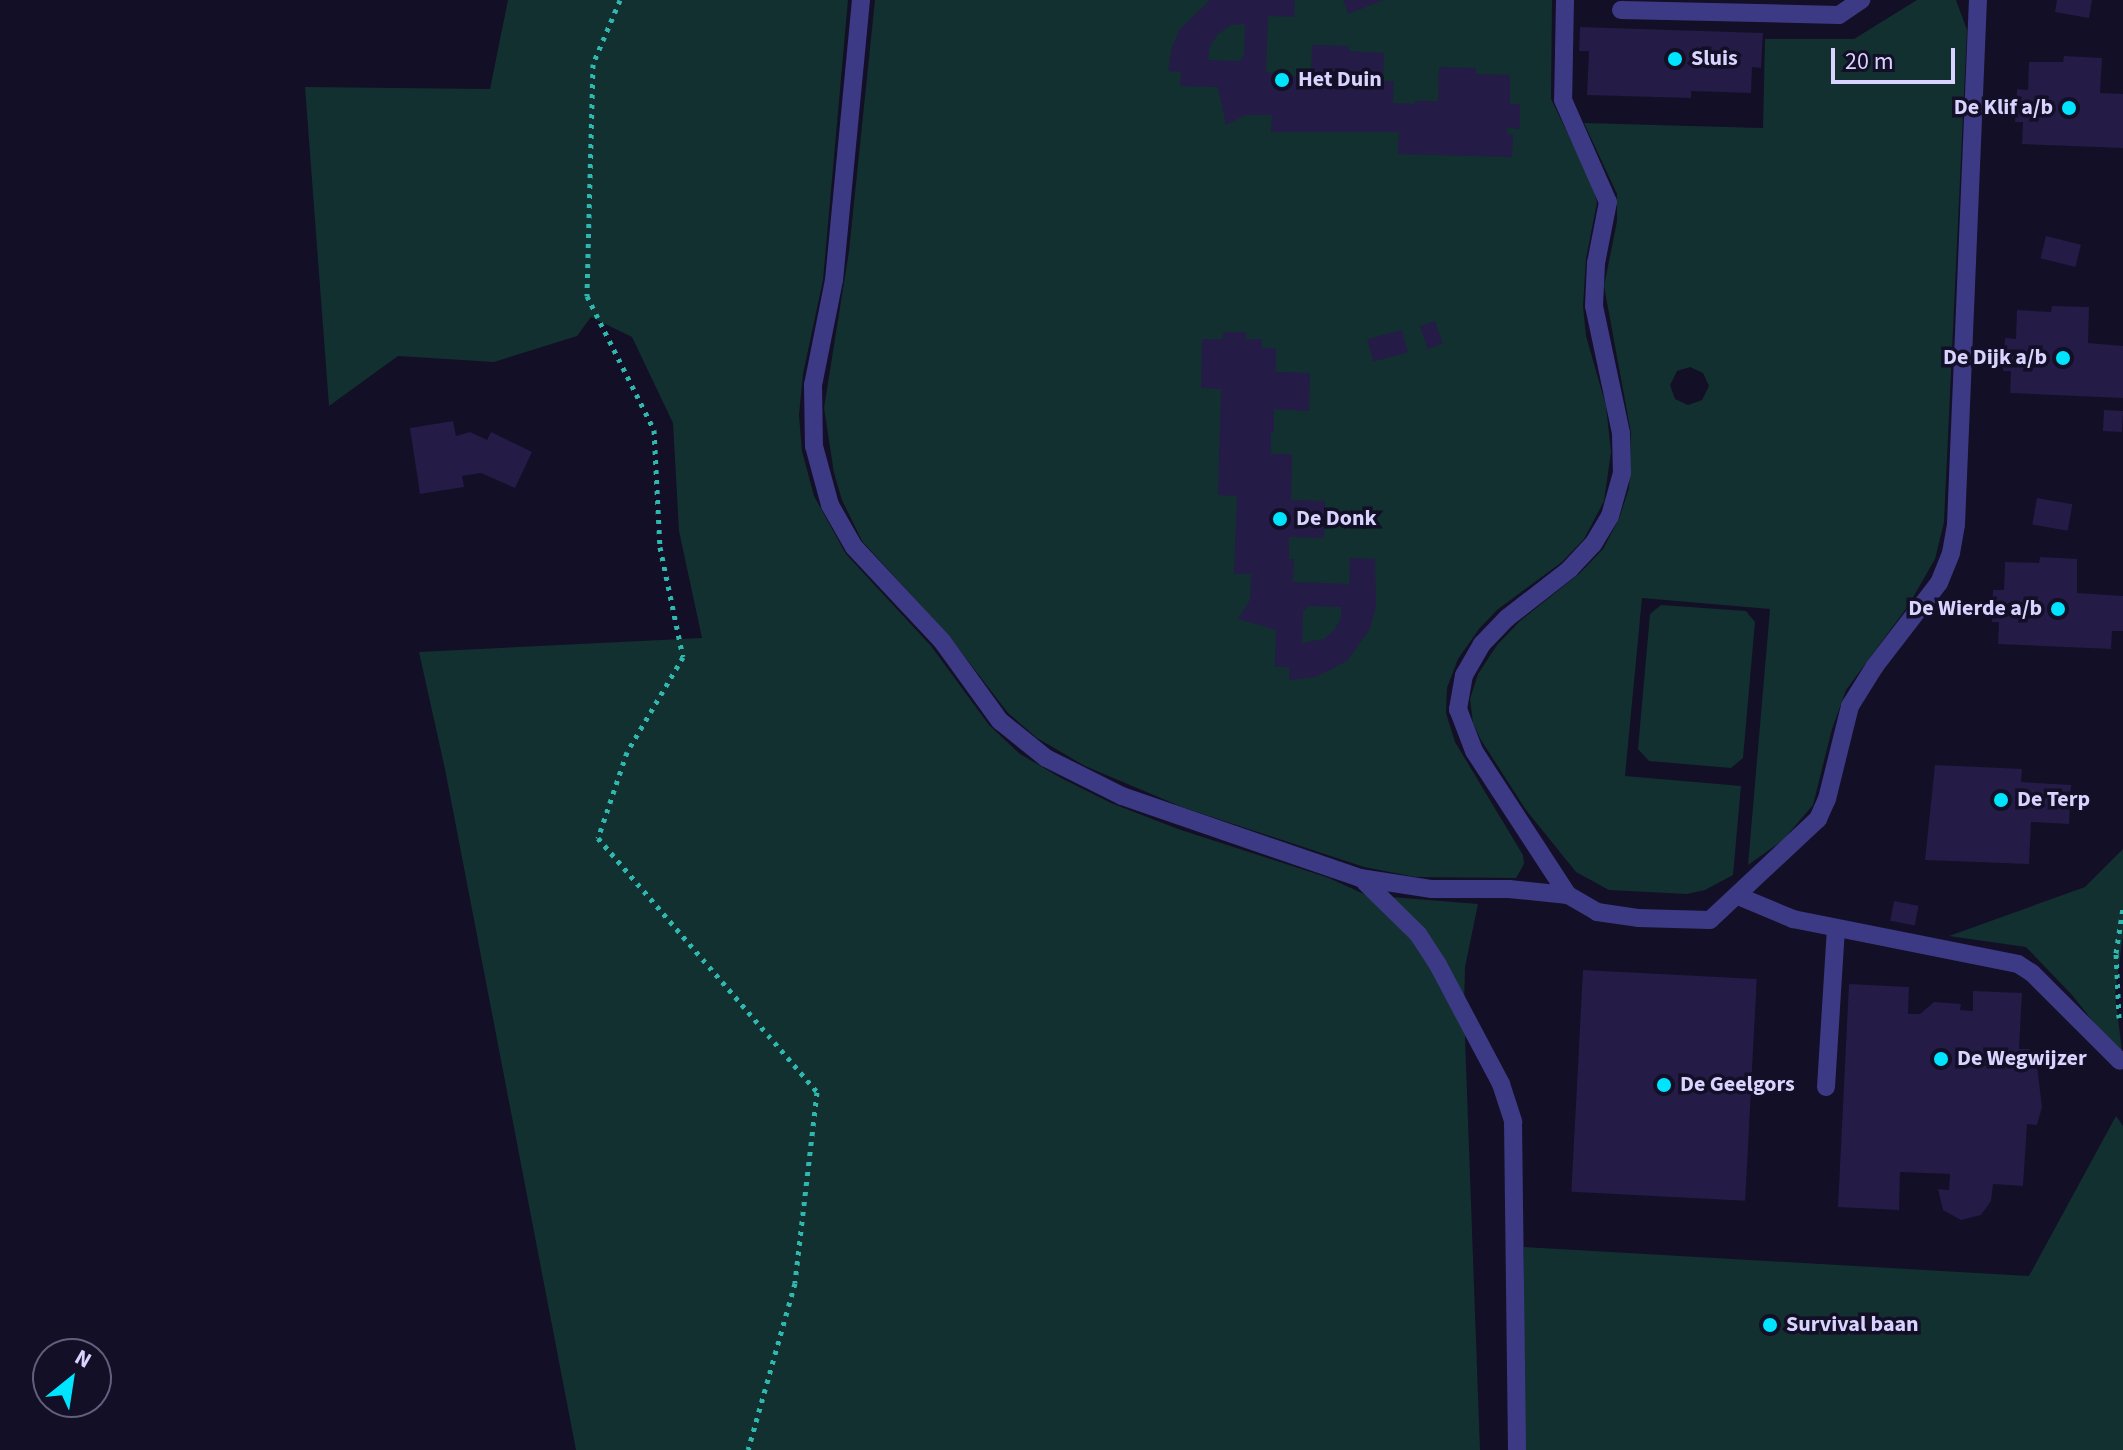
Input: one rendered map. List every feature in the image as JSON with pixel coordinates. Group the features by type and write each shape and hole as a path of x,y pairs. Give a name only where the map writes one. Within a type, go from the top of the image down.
{"lane":[{"path":"861,0 834,280 813,385 814,446 830,505 845,533 864,561 951,652 1000,721 1039,753 1101,786 1154,809 1360,878 1432,889 1509,889 1568,895 1597,912 1638,918 1710,920 1818,819 1827,799 1850,706 1875,666 1939,583 1951,553 1959,455 1978,0"},
{"path":"1565,0 1563,100 1608,202 1596,263 1594,306 1619,419 1622,473 1610,516 1593,544 1570,569 1507,618 1482,644 1464,675 1458,709 1474,751 1568,895"},
{"path":"1621,10 1839,15 1861,0"},
{"path":"1360,878 1402,916 1433,956 1501,1084 1513,1122 1517,1450"},
{"path":"1738,896 1793,919 2018,964 2039,979 2120,1061"},
{"path":"1826,1087 1836,929"}],"path":[{"path":"620,0 593,64 587,296 654,430 660,547 683,657 627,752 598,838 817,1092 795,1283 748,1450"},
{"path":"2120,1061 2116,953 2123,908"}],"green space":[{"path":"508,0 848,0 823,280 803,374 799,415 802,451 814,496 846,554 931,646 989,725 1020,754 1061,778 1111,803 1178,829 1329,878 1366,895 1478,904 1465,967 1464,1010 1480,1450 576,1450 445,769 419,652 702,638 679,531 673,423 632,337 591,317 577,336 494,362 398,356 329,406 305,87 490,89"},
{"path":"875,0 1552,0 1551,99 1590,179 1597,202 1586,259 1583,306 1586,336 1606,406 1611,452 1604,501 1584,539 1562,562 1497,610 1479,629 1458,659 1447,688 1446,713 1455,742 1523,855 1524,864 1516,878 1415,877 1364,867 1182,807 1085,766 1037,738 1008,713 948,635 862,541 842,500 834,473 824,408 849,251"},
{"path":"1917,0 1956,0 1967,30 1944,522 1935,559 1908,606 1846,690 1832,729 1813,805 1783,840 1748,865 1770,609 1642,598 1625,776 1741,786 1733,875 1705,890 1687,894 1609,890 1576,872 1526,810 1481,740 1473,723 1470,699 1478,674 1497,645 1603,549 1619,519 1629,488 1631,433 1604,286 1617,221 1617,194 1584,123 1763,128 1765,39 1854,39","holes":["1690,367 1703,373 1709,386 1702,400 1688,405 1675,399 1670,385 1677,371"]},
{"path":"1661,605 1746,611 1755,622 1743,758 1731,768 1649,761 1638,749 1650,614"},
{"path":"2123,849 2123,935 2115,995 2123,1059 2072,995 2026,947 1949,936 2085,887"},
{"path":"2116,1116 2123,1126 2123,1450 1524,1450 1524,1247 2029,1276"}],"building":[{"name":"Het Duin","path":"1210,0 1295,0 1294,17 1268,16 1266,72 1311,79 1312,45 1349,46 1349,51 1384,53 1383,81 1394,81 1393,103 1415,104 1415,101 1438,101 1439,67 1476,68 1476,74 1510,75 1510,104 1520,104 1520,129 1507,128 1507,134 1513,134 1512,157 1398,154 1399,132 1271,132 1272,115 1246,115 1226,125 1218,87 1180,86 1181,72 1168,71 1172,47 1180,29","holes":["1245,24 1244,55 1240,61 1208,60 1210,46 1218,34 1231,25"]},
{"path":"1343,0 1384,0 1348,14"},
{"path":"2057,0 2092,0 2089,18 2055,12"},
{"name":"Sluis","path":"1580,27 1763,33 1761,68 1752,67 1751,93 1691,91 1691,98 1587,95 1589,51 1579,51"},
{"name":"De Klif a/b","path":"2064,56 2102,58 2100,93 2123,94 2123,148 2022,144 2023,122 2015,122 2017,89 2028,90 2029,62 2063,62"},
{"path":"2046,236 2081,245 2075,267 2040,258"},
{"name":"De Dijk a/b","path":"2052,306 2089,307 2088,343 2123,346 2123,398 2010,393 2011,371 2003,371 2005,338 2016,339 2017,310 2051,312"},
{"path":"1435,321 1443,344 1428,349 1420,326"},
{"path":"1402,330 1408,352 1373,362 1367,339"},
{"name":"De Donk","path":"1223,332 1246,332 1246,339 1262,339 1262,348 1276,348 1276,372 1310,373 1309,411 1274,409 1274,432 1271,432 1271,454 1292,454 1291,500 1325,501 1324,538 1289,537 1289,559 1294,559 1293,582 1349,584 1350,558 1375,559 1376,606 1370,629 1347,661 1316,677 1289,680 1289,667 1275,667 1276,630 1238,619 1250,600 1251,574 1234,574 1237,496 1218,495 1221,389 1201,388 1202,339 1223,339","holes":["1309,606 1341,607 1341,617 1335,629 1324,639 1302,643 1303,611"]},
{"path":"2104,410 2123,411 2122,432 2103,431"},
{"path":"453,421 456,436 470,432 487,440 491,432 532,452 515,488 481,473 462,476 464,487 420,494 410,428"},
{"path":"2037,498 2072,504 2068,531 2032,525"},
{"name":"De Wierde a/b","path":"2040,557 2077,559 2077,593 2123,596 2123,631 2112,631 2111,649 1998,644 1999,622 1992,622 1993,590 2004,590 2005,562 2039,563"},
{"name":"De Terp","path":"1935,765 2022,769 2021,782 2071,785 2069,824 2031,822 2029,864 1925,860"},
{"path":"1894,901 1919,906 1915,925 1890,921"},
{"name":"De Geelgors","path":"1583,970 1757,979 1745,1201 1571,1192"},
{"path":"1849,984 1909,987 1908,1014 1920,1014 1934,1002 1961,1004 1960,1010 1973,1011 1973,991 2022,993 2019,1049 2030,1049 2030,1065 2037,1066 2042,1107 2037,1125 2027,1124 2023,1186 1993,1184 1991,1201 1981,1215 1961,1220 1943,1210 1938,1189 1949,1190 1950,1174 1900,1172 1899,1210 1838,1207"}],"place":[{"name":"Sluis","path":"1675,59"},
{"name":"Het Duin","path":"1282,80"},
{"name":"De Klif a/b","path":"2069,108"},
{"name":"De Dijk a/b","path":"2063,358"},
{"name":"De Donk","path":"1280,519"},
{"name":"De Wierde a/b","path":"2058,609"},
{"name":"De Terp","path":"2001,800"},
{"name":"De Wegwijzer","path":"1941,1059"},
{"name":"De Geelgors","path":"1664,1085"},
{"name":"Survival baan","path":"1770,1325"}]}
